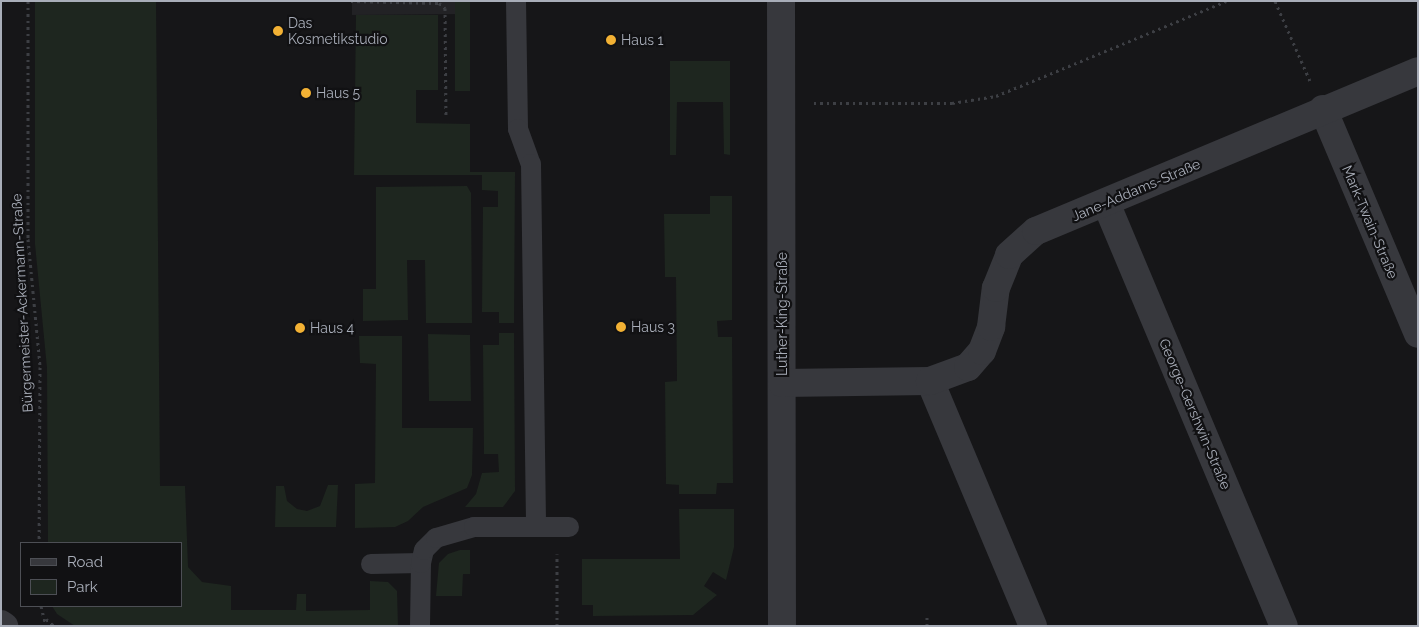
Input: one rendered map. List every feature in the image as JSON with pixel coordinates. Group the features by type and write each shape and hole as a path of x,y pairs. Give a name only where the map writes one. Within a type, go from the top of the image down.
{"street":[{"name":"Luther-King-Straße","path":"781,1 782,626"},
{"name":"Jane-Addams-Straße","path":"782,383 930,381 968,368 982,351 991,327 996,288 1009,255 1036,231 1106,203 1323,109 1418,71"},
{"name":"Mark-Twain-Straße","path":"1323,109 1418,334"},
{"name":"George-Gershwin-Straße","path":"1106,203 1284,626"},
{"path":"930,381 1033,626"}],"lane":[{"path":"516,1 518,130 531,164 536,527"},
{"path":"420,626 421,563 424,550 436,538 451,532 474,527 563,527"},
{"path":"371,564 421,563"}],"path":[{"name":"Bürgermeister-Ackermann-Straße","path":"28,1 28,238 40,367 39,542"},
{"path":"351,1 439,2 446,8 446,118"},
{"path":"782,103 975,101 1020,88 1226,1"},
{"path":"1275,1 1323,109"},
{"path":"557,626 563,527"},
{"path":"41,607 46,619 46,626"},
{"path":"927,614 927,626"},
{"path":"46,619 54,626"}],"shaded area":[{"path":"352,1 470,1 470,14 352,15"}],"green space":[{"path":"35,1 156,1 160,486 185,486 188,567 202,582 231,586 231,610 296,610 297,594 306,594 306,611 370,610 370,581 388,582 397,591 398,626 75,626 57,614 53,607 182,607 182,542 48,542 47,368 35,244"},
{"path":"455,1 470,1 470,91 455,91"},
{"path":"356,15 438,15 438,90 416,90 416,123 470,124 470,172 515,172 514,323 499,323 499,312 482,312 483,207 498,207 498,191 482,190 482,175 354,175"},
{"path":"670,61 730,61 730,155 724,154 723,102 677,102 676,155 670,155"},
{"path":"467,186 471,193 472,323 426,323 425,260 407,260 408,320 363,321 363,289 376,289 376,187"},
{"path":"710,196 732,196 732,320 717,321 718,337 732,337 733,483 717,483 716,494 679,494 679,485 666,484 665,382 677,381 676,277 665,277 664,214 710,214"},
{"path":"499,333 514,333 515,491 503,507 465,507 476,494 482,473 499,472 498,454 484,454 483,345 499,345"},
{"path":"428,334 470,335 471,401 429,401"},
{"path":"359,336 402,336 402,428 473,428 472,475 467,488 423,507 408,521 395,527 355,528 355,484 375,483 376,364 360,363"},
{"path":"328,485 338,485 336,527 275,527 276,486 284,486 287,501 297,509 307,511 320,506"},
{"path":"679,509 734,509 734,547 726,580 713,572 704,586 717,595 693,615 593,616 593,605 582,605 582,559 680,559"},
{"path":"460,550 470,550 470,574 463,574 462,596 436,596 439,563 448,554"}],"place":[{"name":"Das Kosmetikstudio","path":"278,31"},
{"name":"Haus 1","path":"611,40"},
{"name":"Haus 5","path":"306,93"},
{"name":"Haus 3","path":"621,327"},
{"name":"Haus 4","path":"300,328"}]}
